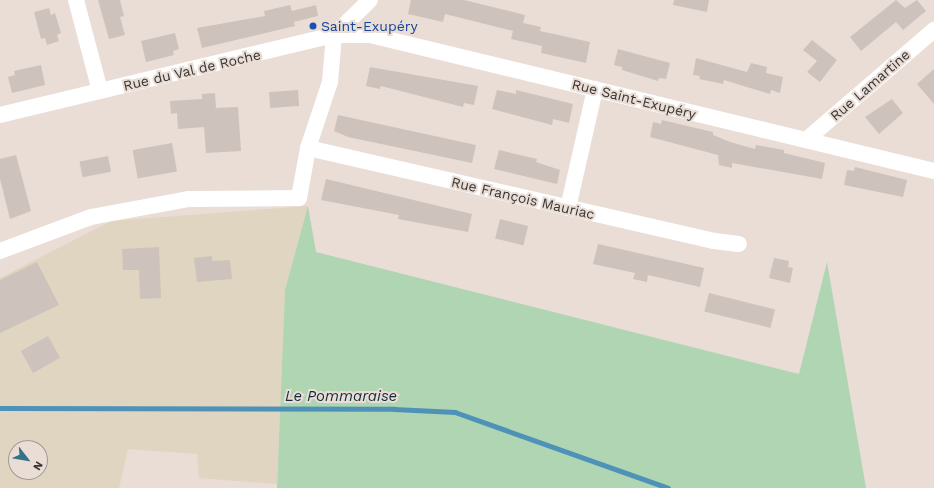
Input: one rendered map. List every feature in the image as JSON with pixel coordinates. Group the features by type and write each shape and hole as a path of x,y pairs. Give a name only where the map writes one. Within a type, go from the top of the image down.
{"street":[{"path":"76,0 100,91"},
{"path":"0,251 91,216 189,199 299,198 308,148 330,82 334,35 370,0"},
{"name":"Rue Lamartine","path":"806,140 934,30"},
{"name":"Rue du Val de Roche","path":"0,114 334,35"},
{"name":"Rue Saint-Exupéry","path":"334,35 370,35 934,171"},
{"path":"568,208 595,89"},
{"name":"Rue François Mauriac","path":"308,148 568,208 739,244"}],"shaded area":[{"path":"308,206 285,290 277,484 199,478 197,454 128,449 119,488 0,488 0,278 111,221"}],"green space":[{"path":"308,206 316,252 799,374 827,262 866,488 277,488 285,290"}],"building":[{"path":"98,0 120,0 124,16 120,17 125,35 109,39"},
{"path":"411,0 464,0 525,15 523,23 541,27 540,31 590,42 586,63 541,53 542,46 511,39 513,31 445,14 443,22 408,14"},
{"path":"674,0 709,0 707,12 673,5"},
{"path":"896,0 905,8 917,0 926,11 903,30 896,22 861,51 850,37"},
{"path":"290,5 292,11 316,5 318,16 294,22 295,26 202,48 197,28 265,16 264,11"},
{"path":"49,8 51,15 55,13 61,33 57,35 59,41 47,45 45,38 41,39 34,12"},
{"path":"175,33 179,49 173,51 174,55 146,62 141,41"},
{"path":"812,40 837,60 820,82 807,72 817,61 803,50"},
{"path":"618,49 670,63 666,79 659,78 658,81 622,70 622,67 614,65"},
{"path":"696,58 747,72 751,63 767,67 766,73 783,77 780,93 771,90 770,94 724,80 723,84 699,79 700,76 693,75"},
{"path":"41,65 45,85 12,93 8,77 15,75 14,71"},
{"path":"370,67 478,86 474,105 464,103 463,107 381,86 380,89 366,86"},
{"path":"934,69 934,104 917,84"},
{"path":"298,90 299,106 270,108 269,92"},
{"path":"497,90 516,94 516,90 573,104 569,123 553,119 552,125 492,109"},
{"path":"215,93 216,108 238,107 241,151 206,153 204,127 178,129 177,113 171,114 170,101 202,99 202,94"},
{"path":"892,99 903,113 879,134 865,117"},
{"path":"338,115 476,145 472,163 348,137 334,131"},
{"path":"662,120 713,132 713,135 730,142 755,149 756,145 784,150 784,153 825,163 822,179 732,163 732,168 719,165 718,155 650,137 653,122 661,124"},
{"path":"172,143 177,172 138,179 133,150"},
{"path":"499,150 537,159 536,162 560,170 557,184 494,169"},
{"path":"16,155 31,211 10,219 0,179 0,159"},
{"path":"108,156 111,172 83,177 80,162"},
{"path":"855,167 907,180 903,197 844,185 847,170 854,171"},
{"path":"326,179 472,214 468,232 398,219 399,215 321,200"},
{"path":"500,219 528,226 523,245 495,238"},
{"path":"598,244 704,268 700,287 648,275 647,282 633,279 635,273 593,264"},
{"path":"159,247 161,298 140,299 139,270 123,270 122,249"},
{"path":"212,256 212,261 230,260 232,279 197,282 194,258"},
{"path":"774,258 789,261 788,267 793,268 790,283 769,278"},
{"path":"37,262 59,305 0,333 0,280"},
{"path":"709,293 775,309 770,328 704,311"},
{"path":"48,336 60,358 33,373 21,351"}],"waterway":[{"name":"Le Pommaraise","path":"0,408 394,409 455,412 668,488"}],"place":[{"name":"Saint-Exupéry","path":"313,26"}]}
